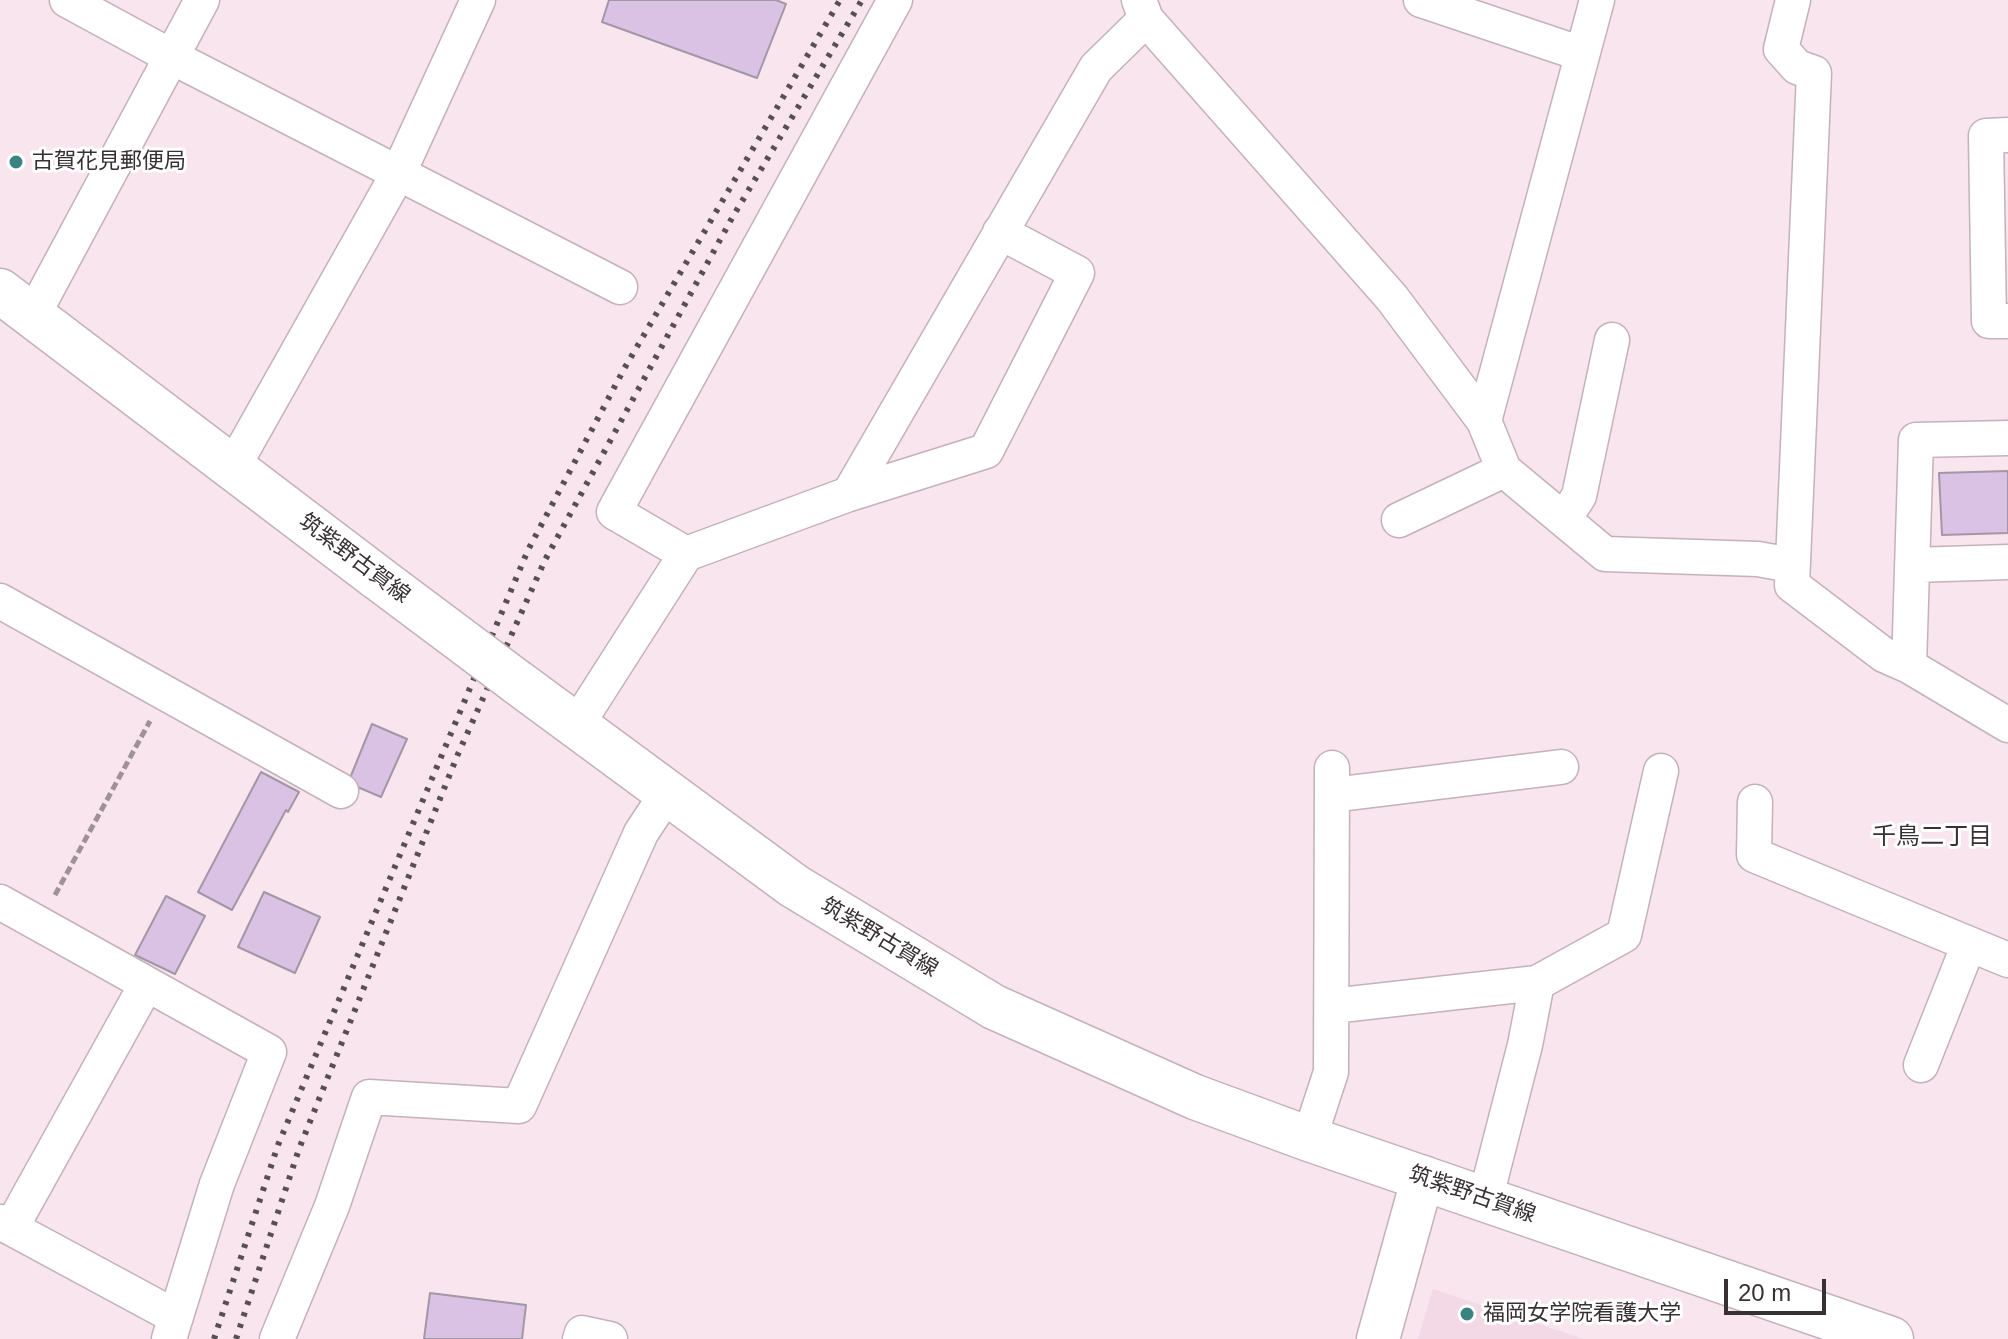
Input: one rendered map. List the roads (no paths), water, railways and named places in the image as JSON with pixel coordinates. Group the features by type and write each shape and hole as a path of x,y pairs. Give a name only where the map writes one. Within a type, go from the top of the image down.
{"main road":[{"name":"筑紫野古賀線","path":"17,303 378,578 794,886 994,1007 1195,1097 1891,1339"}],"street":[{"path":"67,0 620,287"},
{"path":"17,303 172,57 202,0"},
{"path":"233,467 399,172 478,0"},
{"path":"686,554 614,512 895,0"},
{"path":"1421,0 1582,54"},
{"path":"1484,421 1597,0"},
{"path":"1793,0 1781,49 1797,67 1814,73 1792,585 1884,655 1909,666 2008,725"},
{"path":"849,494 1096,68 1143,9 1392,298 1484,421 1504,470 1605,554 1758,559 1791,565"},
{"path":"2008,135 1986,136 1989,321 2008,321"},
{"path":"576,726 686,554 849,494 986,451 1077,273 1000,232"},
{"path":"1564,519 1579,496 1612,340"},
{"path":"1909,666 1916,440 2008,438"},
{"path":"1399,520 1504,470"},
{"path":"1913,565 2008,562"},
{"path":"0,601 341,791"},
{"path":"1309,1139 1331,1072 1332,782 1561,767"},
{"path":"1332,1006 1537,983 1624,935 1661,771"},
{"path":"277,1339 332,1206 369,1097 519,1106 641,833 668,792"},
{"path":"1755,802 1754,855 2007,958"},
{"path":"12,915 146,985 269,1052 217,1184 173,1328 5,1225 146,985"},
{"path":"1921,1065 1969,944"},
{"path":"1485,1200 1525,1045 1537,983"},
{"path":"1378,1339 1423,1177"},
{"path":"580,1339 582,1333 610,1339"}],"railway":[{"path":"214,1339 278,1145 528,550 624,369 840,0"},
{"path":"236,1339 299,1149 458,754 545,560 732,218 862,0"}],"place":[{"name":"古賀花見郵便局","path":"16,162"},
{"name":"福岡女学院看護大学","path":"1467,1314"}],"district":[{"name":"千鳥二丁目","path":"1932,837"}]}
